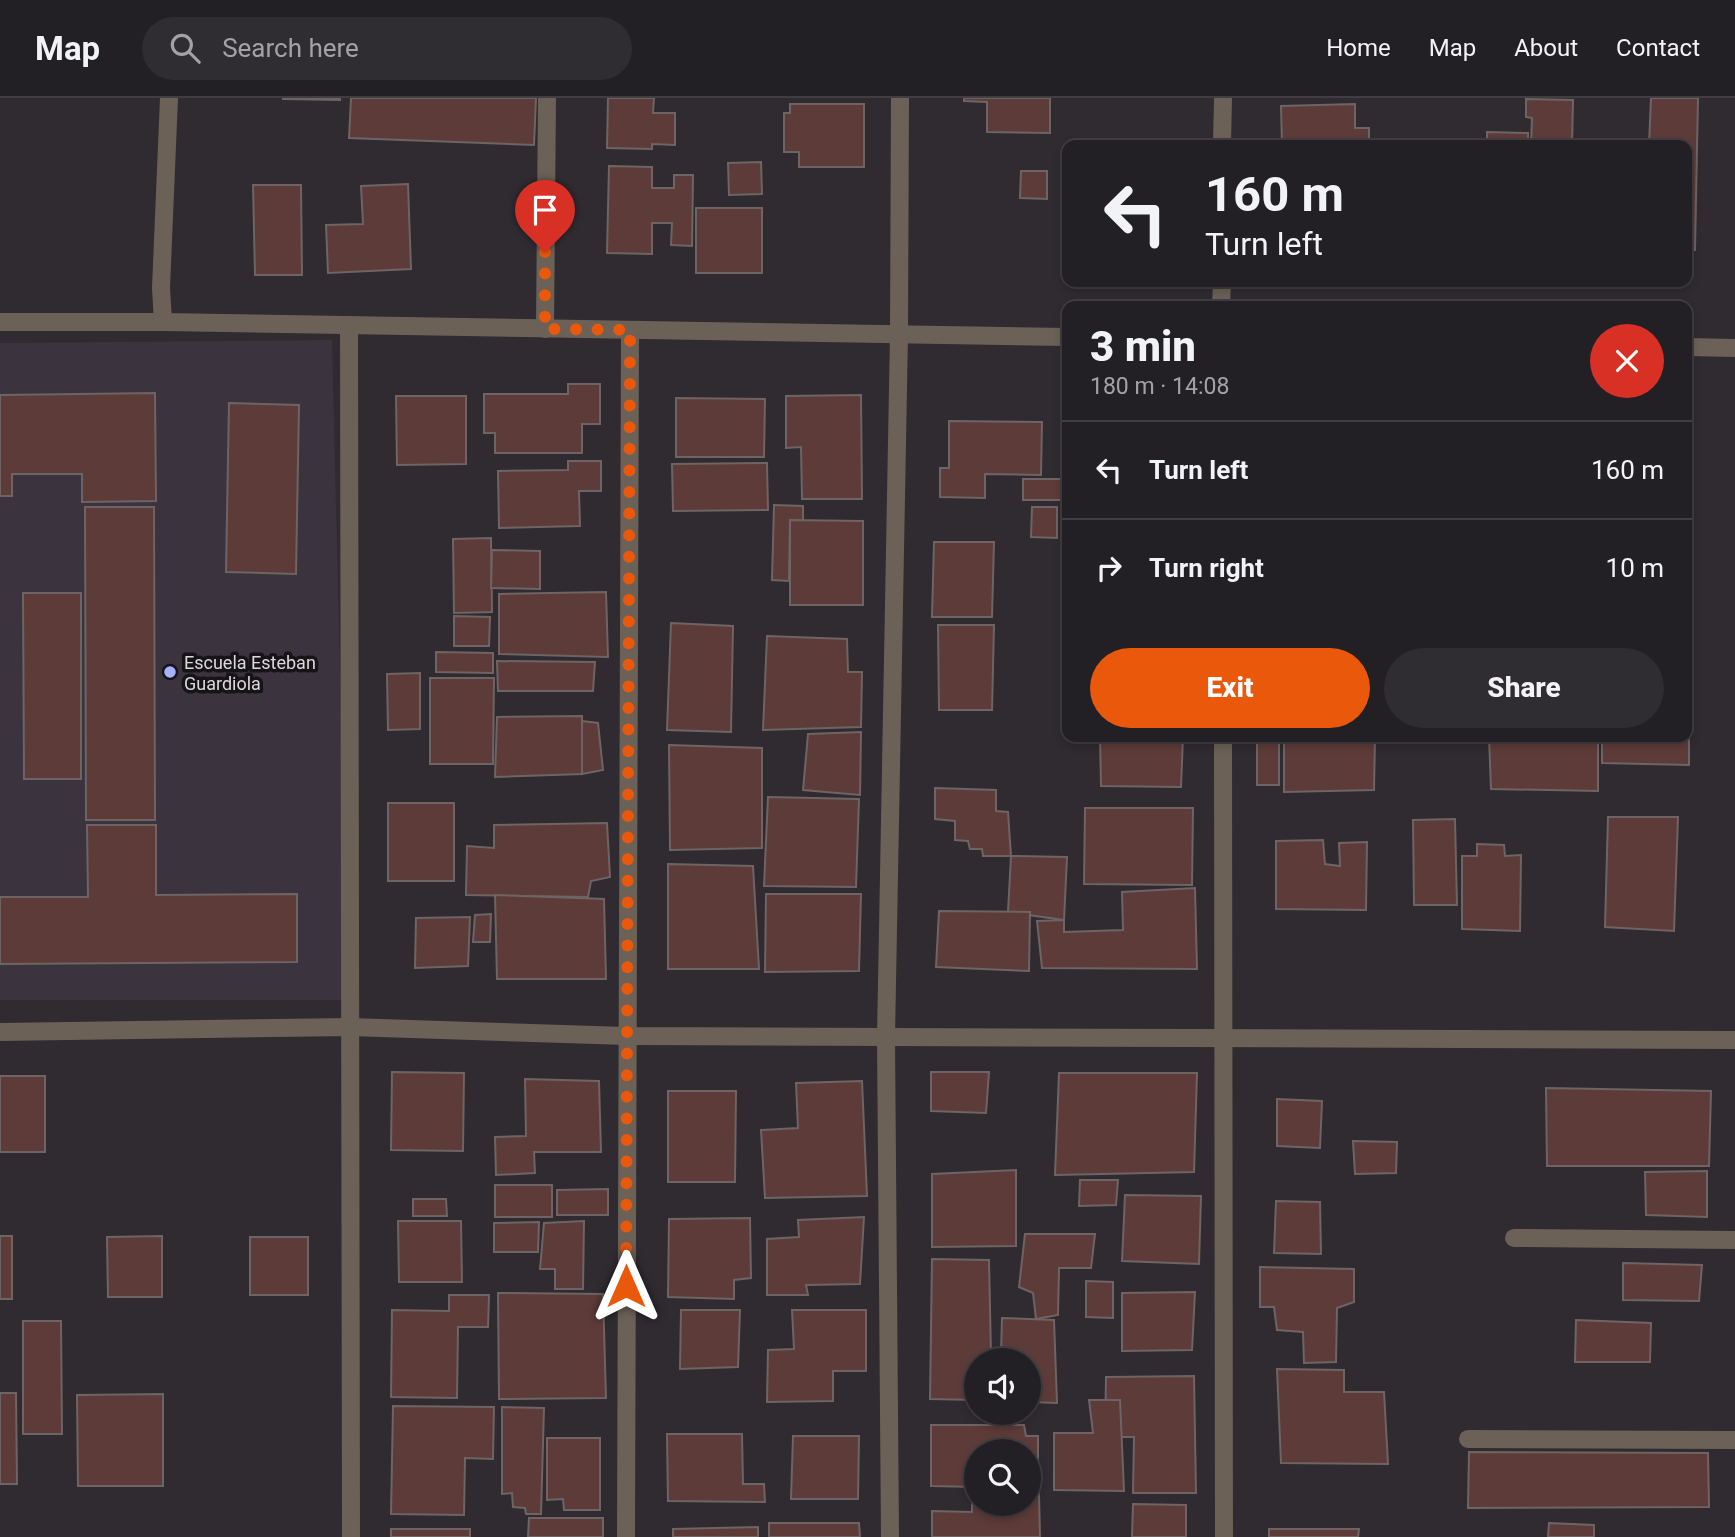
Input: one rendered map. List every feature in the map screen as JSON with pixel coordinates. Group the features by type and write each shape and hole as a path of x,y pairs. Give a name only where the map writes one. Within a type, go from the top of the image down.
{"street":[{"path":"163,322 161,288 169,98"},
{"path":"545,329 547,98"},
{"path":"890,1537 886,1037 899,334 900,98"},
{"path":"1222,140 1223,98"},
{"path":"0,322 163,322 1062,337"},
{"path":"349,325 351,1537"},
{"path":"626,1537 630,330"},
{"path":"1692,347 1735,348"},
{"path":"1223,742 1224,1537"},
{"path":"0,1032 350,1027 627,1036 1735,1040"},
{"path":"1514,1238 1735,1240"},
{"path":"1468,1439 1735,1440"}],"shaded area":[{"name":"Escuela Esteban Guardiola","path":"332,340 348,1000 0,1000 0,343"}],"building":[{"path":"340,98 340,100 283,99"},
{"path":"351,98 536,98 534,145 349,138"},
{"path":"608,98 654,98 653,113 675,113 675,145 652,144 652,149 607,148"},
{"path":"964,98 1050,98 1050,133 987,132 987,102 964,101"},
{"path":"1651,98 1698,98 1695,250 1692,250 1692,140 1649,140"},
{"path":"1526,99 1573,100 1572,140 1531,140 1532,118 1526,117"},
{"path":"790,104 864,104 864,167 799,167 799,152 784,152 784,113 790,113"},
{"path":"1355,104 1355,128 1369,128 1369,140 1282,140 1281,106"},
{"path":"1487,132 1528,133 1528,140 1487,140"},
{"path":"761,162 762,194 729,195 728,163"},
{"path":"609,166 652,167 652,188 674,188 674,175 693,175 692,246 671,245 672,223 652,223 652,254 607,253"},
{"path":"1021,171 1047,171 1047,199 1020,198"},
{"path":"408,184 411,269 328,273 326,225 363,224 361,186"},
{"path":"253,185 301,185 302,275 255,275"},
{"path":"696,208 762,208 762,273 696,273"},
{"path":"568,384 600,384 600,424 582,424 582,453 495,453 495,433 484,433 484,394 568,394"},
{"path":"155,393 156,501 82,502 82,474 12,474 12,496 0,496 0,395"},
{"path":"861,395 862,499 802,499 801,447 786,448 786,396"},
{"path":"396,396 466,396 466,464 397,465"},
{"path":"676,398 765,399 764,457 676,457"},
{"path":"229,403 299,405 296,574 226,572"},
{"path":"949,421 1042,422 1041,475 985,474 985,498 940,497 940,468 949,468"},
{"path":"568,461 601,461 601,491 579,491 580,526 499,528 498,471 568,470"},
{"path":"767,463 768,510 673,511 672,464"},
{"path":"1023,479 1062,479 1062,500 1023,500"},
{"path":"774,505 803,506 803,521 790,520 789,581 772,580"},
{"path":"85,507 154,507 155,820 86,820"},
{"path":"1032,507 1057,507 1057,538 1031,537"},
{"path":"790,520 863,521 863,605 790,605"},
{"path":"491,538 492,612 454,613 453,539"},
{"path":"934,542 994,542 992,617 932,617"},
{"path":"492,550 540,551 540,589 491,588"},
{"path":"606,592 608,657 499,654 499,594"},
{"path":"23,593 81,593 81,779 24,779"},
{"path":"454,616 490,617 489,646 454,646"},
{"path":"671,623 733,626 731,732 667,730"},
{"path":"938,625 994,625 992,710 939,710"},
{"path":"767,636 847,639 848,672 862,672 861,727 763,730"},
{"path":"436,652 493,653 493,673 436,672"},
{"path":"497,661 595,662 593,691 498,691"},
{"path":"420,673 420,729 388,730 387,674"},
{"path":"430,678 494,678 493,764 430,764"},
{"path":"582,716 582,774 495,777 497,717"},
{"path":"582,721 598,723 603,770 582,774"},
{"path":"861,732 860,795 803,790 808,734"},
{"path":"1100,742 1183,742 1181,787 1101,786"},
{"path":"1257,742 1279,742 1279,785 1257,785"},
{"path":"1284,742 1375,742 1374,790 1284,792"},
{"path":"1489,742 1598,742 1598,791 1491,789"},
{"path":"1602,742 1689,742 1689,765 1602,763"},
{"path":"669,745 762,748 762,848 670,850"},
{"path":"935,788 996,790 996,811 1008,812 1011,856 983,856 982,849 970,849 968,841 955,840 955,821 935,819"},
{"path":"768,797 859,799 856,887 764,886"},
{"path":"388,803 454,803 454,881 388,881"},
{"path":"1085,808 1193,808 1192,885 1084,884"},
{"path":"1608,817 1678,817 1674,931 1605,927"},
{"path":"1455,819 1457,905 1414,905 1413,820"},
{"path":"607,823 610,877 591,881 588,897 466,895 467,846 494,848 494,825"},
{"path":"87,825 156,825 156,895 297,894 297,962 0,964 0,897 88,897"},
{"path":"1323,840 1325,864 1340,866 1339,843 1367,842 1366,910 1276,909 1276,841"},
{"path":"1477,844 1504,845 1505,856 1521,855 1520,931 1462,929 1462,856 1477,856"},
{"path":"1011,856 1067,857 1064,920 1008,912"},
{"path":"668,864 753,866 759,969 668,969"},
{"path":"1195,888 1197,969 1042,968 1037,921 1064,920 1064,932 1123,930 1122,892"},
{"path":"766,894 861,894 859,971 765,972"},
{"path":"495,895 604,899 606,979 497,979"},
{"path":"939,911 1030,912 1029,971 936,967"},
{"path":"491,914 490,942 473,942 475,915"},
{"path":"470,917 468,966 415,968 416,918"},
{"path":"392,1072 464,1073 463,1151 391,1150"},
{"path":"931,1072 989,1072 986,1113 931,1111"},
{"path":"1059,1073 1197,1073 1194,1172 1055,1175"},
{"path":"0,1076 45,1076 45,1152 0,1152"},
{"path":"525,1079 599,1081 601,1152 534,1152 535,1173 496,1175 495,1137 526,1136"},
{"path":"862,1081 867,1196 765,1198 761,1130 798,1128 796,1083"},
{"path":"1546,1088 1711,1091 1709,1166 1547,1166"},
{"path":"668,1091 736,1091 735,1182 668,1182"},
{"path":"1277,1099 1322,1101 1320,1148 1277,1146"},
{"path":"1353,1141 1397,1142 1396,1173 1355,1174"},
{"path":"1016,1170 1016,1246 932,1247 932,1174"},
{"path":"1707,1171 1707,1217 1646,1215 1645,1172"},
{"path":"1080,1180 1118,1180 1116,1205 1079,1206"},
{"path":"495,1185 552,1185 552,1217 495,1217"},
{"path":"608,1189 608,1215 557,1215 557,1190"},
{"path":"1125,1195 1201,1196 1199,1264 1122,1261"},
{"path":"413,1199 446,1199 447,1216 413,1216"},
{"path":"1276,1201 1320,1202 1321,1254 1274,1253"},
{"path":"864,1217 860,1284 806,1285 808,1295 767,1295 767,1239 799,1237 798,1220"},
{"path":"750,1218 751,1278 734,1280 734,1299 668,1297 669,1219"},
{"path":"398,1221 461,1221 462,1282 399,1282"},
{"path":"584,1221 583,1289 555,1289 555,1269 540,1269 544,1223"},
{"path":"539,1222 538,1252 494,1252 494,1223"},
{"path":"1025,1234 1095,1234 1091,1268 1059,1268 1058,1315 1036,1319 1033,1293 1019,1287"},
{"path":"0,1236 12,1236 12,1299 0,1299"},
{"path":"162,1236 162,1297 108,1297 107,1237"},
{"path":"250,1237 308,1237 308,1295 250,1295"},
{"path":"932,1259 989,1260 991,1348 964,1348 964,1400 930,1399"},
{"path":"1623,1263 1702,1265 1699,1301 1623,1300"},
{"path":"1260,1267 1354,1269 1354,1302 1337,1308 1336,1362 1304,1363 1303,1332 1277,1330 1274,1307 1260,1307"},
{"path":"1086,1281 1113,1282 1113,1318 1086,1317"},
{"path":"1195,1292 1192,1350 1122,1351 1122,1293"},
{"path":"498,1293 603,1294 606,1398 499,1399"},
{"path":"449,1295 489,1295 488,1327 458,1327 457,1398 391,1397 392,1310 449,1311"},
{"path":"681,1310 740,1310 738,1367 680,1369"},
{"path":"792,1310 866,1310 866,1371 833,1371 833,1401 767,1402 768,1350 794,1349"},
{"path":"1002,1318 1054,1320 1057,1403 1041,1402 1041,1348 1001,1348"},
{"path":"1576,1320 1651,1323 1650,1362 1575,1362"},
{"path":"23,1321 61,1321 62,1434 23,1434"},
{"path":"1277,1369 1344,1370 1344,1392 1384,1392 1388,1464 1281,1463"},
{"path":"1194,1376 1196,1493 1133,1493 1134,1437 1105,1437 1106,1377"},
{"path":"0,1393 16,1393 17,1484 0,1484"},
{"path":"163,1394 163,1486 78,1486 77,1395"},
{"path":"1089,1400 1120,1400 1124,1491 1054,1490 1054,1433 1093,1433"},
{"path":"393,1406 494,1407 493,1459 465,1458 464,1515 391,1514"},
{"path":"502,1407 544,1408 541,1514 526,1514 525,1508 513,1507 512,1493 502,1494"},
{"path":"931,1425 1024,1425 1026,1436 1038,1436 1038,1439 964,1439 964,1487 931,1486"},
{"path":"667,1434 742,1434 743,1484 764,1484 765,1502 668,1501"},
{"path":"793,1436 859,1436 858,1499 791,1499"},
{"path":"547,1438 600,1438 600,1510 564,1510 563,1499 547,1500"},
{"path":"1469,1452 1708,1453 1709,1507 1468,1508"},
{"path":"1133,1504 1186,1505 1186,1537 1132,1537"},
{"path":"932,1511 964,1512 964,1516 1040,1516 1040,1537 932,1537"},
{"path":"529,1518 603,1518 603,1537 528,1537"},
{"path":"769,1523 859,1523 860,1537 769,1537"},
{"path":"1549,1523 1594,1525 1594,1537 1548,1537"},
{"path":"758,1527 758,1537 673,1537 673,1529"},
{"path":"391,1529 470,1529 470,1537 391,1537"},
{"path":"1269,1529 1359,1529 1358,1537 1269,1537"}],"place":[{"name":"Escuela Esteban Guardiola","path":"170,672"}],"route":[{"path":"545,252 545,329 630,330 626,1286"}]}
